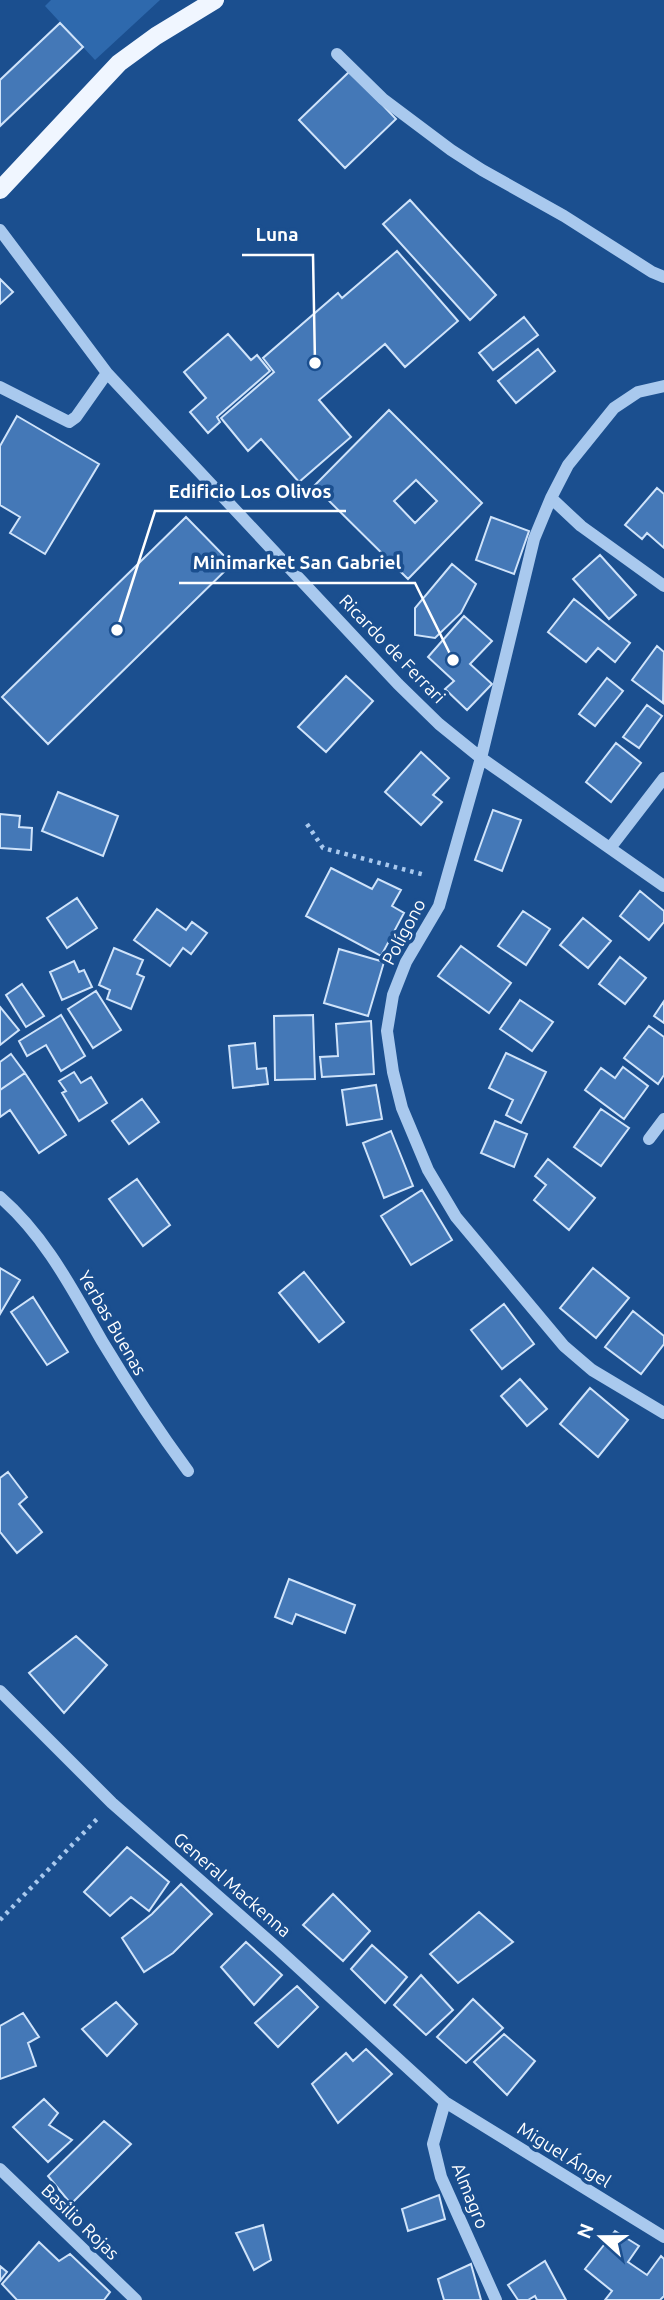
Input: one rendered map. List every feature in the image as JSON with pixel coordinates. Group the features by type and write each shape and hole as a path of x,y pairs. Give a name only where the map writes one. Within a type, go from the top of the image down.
{"main road":[{"path":"0,190 119,63 156,36 215,0"}],"street":[{"path":"337,54 383,99 451,150 664,277"},
{"name":"Ricardo de Ferrari","path":"0,230 107,373 398,684 439,724 481,758 664,886"},
{"path":"0,387 69,422 76,417 107,373"},
{"name":"Polígono","path":"664,386 638,393 614,408 568,466 551,498 534,539 519,592 481,758 439,905 406,962 393,995 387,1031 402,1108 428,1170 456,1217 564,1346 592,1370 664,1413"},
{"path":"551,498 581,526 664,586"},
{"path":"610,849 664,778"},
{"path":"649,1139 664,1119"},
{"name":"Yerbas Buenas","path":"0,1197 33,1229 69,1281 135,1396 188,1471"},
{"name":"General Mackenna","path":"0,1690 112,1803 278,1948 445,2102"},
{"name":"Miguel Ángel","path":"445,2102 664,2237"},
{"name":"Almagro","path":"445,2102 433,2144 441,2177 496,2300"},
{"name":"Basilio Rojas","path":"0,2169 136,2300"}],"path":[{"path":"307,824 323,848 446,881"},
{"path":"0,1920 112,1803"}],"shaded area":[{"path":"51,0 160,0 95,60 45,6"}],"building":[{"path":"60,23 83,47 0,126 0,80"},
{"path":"350,71 396,119 345,168 299,120"},
{"path":"410,200 496,295 470,320 383,224"},
{"path":"397,251 458,321 405,367 385,344 319,400 351,437 299,482 261,439 248,451 221,418 274,372 263,358 338,293 342,298"},
{"path":"0,279 13,292 0,304"},
{"path":"524,317 538,335 493,370 479,353"},
{"path":"228,334 251,360 257,355 270,371 217,417 220,422 208,433 190,412 206,398 184,372"},
{"path":"538,349 555,371 516,403 498,381"},
{"path":"389,410 482,503 408,579 314,486","holes":["416,480 437,501 415,523 394,501"]},
{"path":"17,416 99,464 45,554 10,533 20,517 0,505 0,446"},
{"path":"657,488 664,494 664,548 647,533 642,539 625,525"},
{"path":"186,517 232,564 48,744 2,697"},
{"path":"491,517 529,531 514,574 476,560"},
{"path":"600,555 636,595 609,619 573,579"},
{"path":"452,564 476,584 461,613 435,638 415,635 415,608"},
{"path":"574,599 630,643 615,662 598,648 586,662 548,632"},
{"path":"464,616 492,641 470,664 492,684 467,710 445,689 454,681 428,657"},
{"path":"657,646 664,652 663,703 632,680"},
{"path":"346,676 373,701 326,752 298,727"},
{"path":"607,678 623,691 595,726 579,714"},
{"path":"647,705 662,716 639,748 623,737"},
{"path":"616,743 641,763 611,802 586,782"},
{"path":"421,752 449,778 433,795 442,802 421,825 385,792"},
{"path":"58,792 118,816 103,856 42,831"},
{"path":"493,810 521,820 502,871 475,860"},
{"path":"0,814 20,816 19,827 32,828 31,850 0,848"},
{"path":"331,868 372,889 378,879 401,890 392,906 404,913 381,956 306,916"},
{"path":"640,891 664,911 664,922 649,940 620,916"},
{"path":"77,898 97,928 67,948 47,918"},
{"path":"157,909 186,930 192,922 207,933 191,954 183,948 170,966 134,940"},
{"path":"523,911 550,929 526,965 498,946"},
{"path":"583,918 611,941 588,968 560,945"},
{"path":"461,946 511,983 489,1013 438,976"},
{"path":"114,948 143,960 137,974 144,977 131,1009 107,999 110,990 99,985"},
{"path":"339,949 384,962 368,1016 324,1003"},
{"path":"620,957 646,978 625,1004 599,984"},
{"path":"74,961 79,972 84,970 92,987 62,1000 50,972"},
{"path":"22,984 44,1016 26,1027 6,995"},
{"path":"96,991 121,1030 93,1048 68,1009"},
{"path":"520,1000 553,1022 532,1051 500,1029"},
{"path":"664,1001 664,1023 654,1016"},
{"path":"0,1007 19,1030 0,1045"},
{"path":"61,1015 85,1056 61,1071 46,1045 27,1056 19,1041"},
{"path":"313,1015 315,1079 275,1080 274,1016"},
{"path":"371,1021 374,1074 322,1077 320,1057 338,1056 336,1024"},
{"path":"649,1026 664,1037 664,1075 658,1084 624,1058"},
{"path":"255,1043 257,1069 266,1068 268,1084 233,1088 229,1046"},
{"path":"506,1053 546,1072 521,1123 506,1115 513,1100 489,1088"},
{"path":"11,1054 25,1073 0,1090 0,1062"},
{"path":"623,1067 648,1086 624,1119 585,1090 601,1068 615,1078"},
{"path":"74,1072 81,1083 91,1077 107,1103 79,1121 62,1093 66,1091 59,1081"},
{"path":"25,1073 66,1135 39,1153 10,1110 0,1117 0,1090"},
{"path":"376,1085 382,1119 347,1125 342,1090"},
{"path":"142,1099 159,1122 129,1144 112,1121"},
{"path":"601,1109 629,1128 601,1166 574,1147"},
{"path":"495,1121 527,1134 514,1167 481,1153"},
{"path":"391,1131 413,1186 384,1198 363,1143"},
{"path":"548,1159 595,1198 569,1230 534,1200 546,1185 535,1176"},
{"path":"137,1179 170,1225 143,1246 109,1199"},
{"path":"422,1190 452,1240 411,1265 381,1216"},
{"path":"0,1268 20,1280 0,1314"},
{"path":"593,1268 629,1298 596,1338 560,1308"},
{"path":"304,1272 344,1322 319,1342 279,1293"},
{"path":"33,1297 68,1352 47,1365 11,1312"},
{"path":"504,1304 534,1344 502,1369 471,1330"},
{"path":"633,1311 664,1336 664,1344 641,1374 605,1347"},
{"path":"520,1379 547,1409 527,1426 501,1396"},
{"path":"590,1388 628,1420 598,1457 560,1424"},
{"path":"8,1472 27,1497 19,1504 42,1532 17,1553 0,1532 0,1478"},
{"path":"289,1579 355,1605 345,1633 296,1614 292,1624 275,1617"},
{"path":"76,1636 107,1665 64,1713 29,1673"},
{"path":"127,1847 169,1882 149,1911 131,1897 110,1916 84,1892"},
{"path":"181,1884 212,1914 173,1953 144,1972 122,1938 152,1914"},
{"path":"333,1894 370,1931 343,1961 303,1925"},
{"path":"479,1912 513,1942 458,1983 430,1954"},
{"path":"246,1942 282,1975 254,2005 221,1967"},
{"path":"372,1945 407,1977 385,2003 351,1969"},
{"path":"421,1975 453,2010 426,2035 394,2005"},
{"path":"297,1986 318,2007 278,2047 255,2023"},
{"path":"473,1999 503,2028 466,2063 437,2037"},
{"path":"116,2002 137,2024 107,2056 82,2029"},
{"path":"23,2013 39,2037 28,2043 36,2066 0,2079 0,2026"},
{"path":"504,2034 535,2061 507,2095 474,2062"},
{"path":"366,2049 392,2074 338,2123 312,2084 346,2053 353,2061"},
{"path":"44,2099 58,2113 49,2125 72,2140 48,2162 13,2127"},
{"path":"104,2121 131,2144 71,2204 48,2176"},
{"path":"439,2195 445,2219 408,2231 402,2209"},
{"path":"263,2225 271,2260 254,2270 236,2233"},
{"path":"615,2231 639,2246 628,2262 647,2275 661,2256 664,2259 664,2296 660,2300 605,2300 612,2291 585,2269"},
{"path":"39,2242 59,2261 70,2254 110,2292 104,2300 17,2300 2,2284"},
{"path":"545,2261 566,2300 537,2300 535,2296 528,2300 518,2300 508,2285"},
{"path":"471,2264 481,2300 444,2300 438,2279"},
{"path":"0,2266 7,2272 0,2281"}],"place":[{"name":"Luna","path":"315,363"},
{"name":"Edificio Los Olivos","path":"117,630"},
{"name":"Minimarket San Gabriel","path":"453,660"}]}
